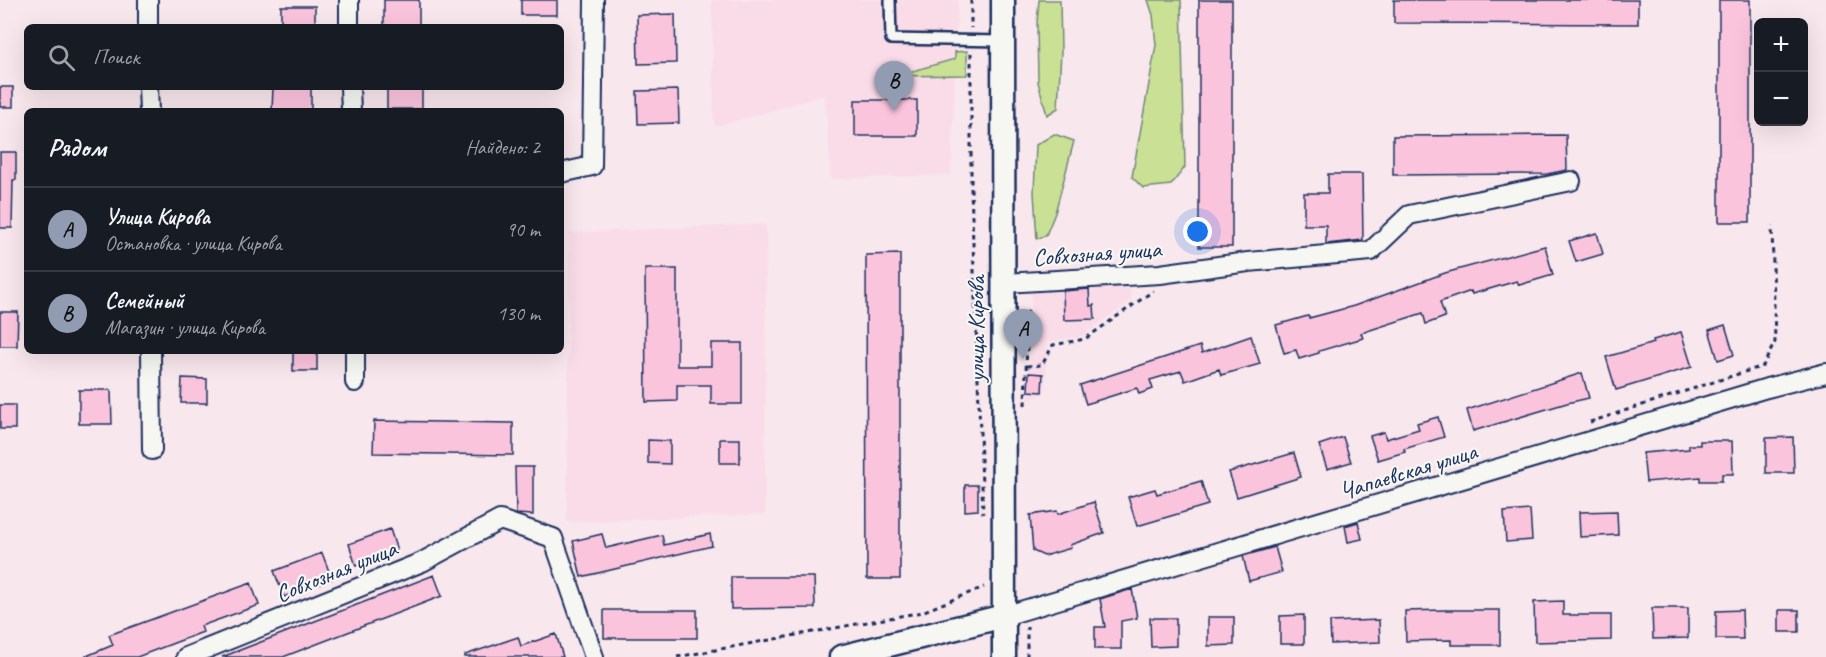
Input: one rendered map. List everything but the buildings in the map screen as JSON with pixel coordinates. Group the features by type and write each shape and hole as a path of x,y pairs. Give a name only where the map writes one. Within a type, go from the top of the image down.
{"street":[{"path":"147,0 148,24"},
{"path":"349,0 349,24"},
{"path":"564,172 592,166 594,0"},
{"name":"улица Кирова","path":"1003,0 1004,657"},
{"path":"148,90 149,108"},
{"path":"350,90 351,108"},
{"name":"Совхозная улица","path":"1003,283 1178,272 1248,262 1371,251 1409,215 1571,182"},
{"path":"151,354 152,450"},
{"path":"355,354 355,382"},
{"name":"Чапаевская улица","path":"1004,616 1767,388 1826,373"},
{"name":"Совхозная улица","path":"186,657 422,562 500,520 553,538 594,657"},
{"path":"841,657 1004,616"}],"lane":[{"path":"890,0 891,39 1002,41"}],"path":[{"path":"971,0 971,189 983,517"},
{"path":"1584,425 1594,419 1763,366 1775,342 1772,225"},
{"path":"1027,366 1042,365 1053,345 1085,339 1178,272"},
{"path":"677,657 922,612 985,587 984,595"}],"shaded area":[{"path":"712,0 958,0 951,175 831,179 825,95 714,127"},
{"path":"766,224 765,514 567,522 569,233"},
{"path":"1130,281 1131,301 1082,336 1047,342 1045,393 1028,400 1032,286"}],"green space":[{"path":"1039,0 1060,0 1061,51 1058,108 1047,115 1038,82"},
{"path":"1148,0 1181,0 1185,167 1171,185 1143,188 1132,177 1156,45 1153,15"},
{"path":"967,51 967,75 895,76 955,59 955,52"},
{"path":"1054,134 1074,141 1055,213 1046,235 1037,239 1034,193 1036,145"}],"place":[{"name":"Семейный","path":"894,111"},
{"name":"Улица Кирова","path":"1023,359"}]}
